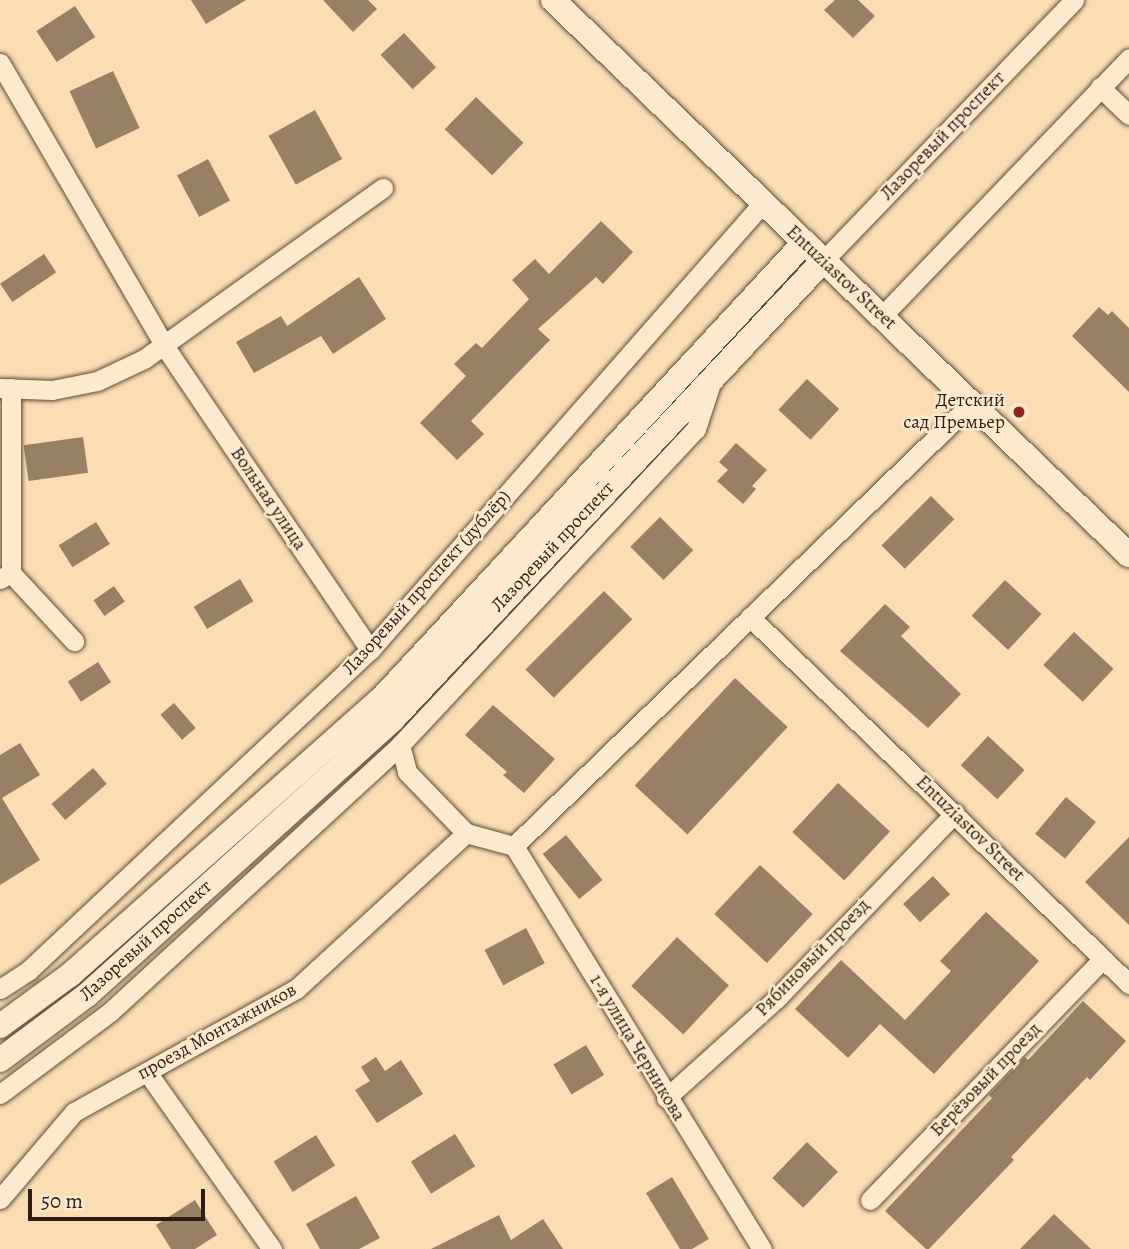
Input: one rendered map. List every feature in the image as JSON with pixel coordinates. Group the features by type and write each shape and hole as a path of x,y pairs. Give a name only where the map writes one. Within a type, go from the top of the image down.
{"street":[{"name":"Entuziastov Street","path":"553,0 1129,555"},
{"name":"Лазоревый проспект","path":"0,1060 87,996 393,719 714,375 1074,0"},
{"path":"883,316 1129,58"},
{"name":"Вольная улица","path":"0,63 165,347 370,650"},
{"path":"1100,87 1129,115"},
{"path":"74,641 5,576 6,388 52,390 97,381 165,347 383,188"},
{"name":"Лазоревый проспект (дублёр)","path":"0,989 29,970 370,650 762,204"},
{"name":"Лазоревый проспект","path":"0,1026 70,975 385,695 804,243"},
{"path":"0,1094 110,1012 400,745 696,429 714,375"},
{"path":"400,745 407,772 466,833 514,846 973,402"},
{"name":"Entuziastov Street","path":"750,617 955,813 1129,985"},
{"name":"Рябиновый проезд","path":"666,1098 776,999 955,813"},
{"name":"проезд Монтажников","path":"0,1199 74,1112 296,989 466,833"},
{"name":"1-я улица Черникова","path":"514,846 666,1098 762,1249"},
{"name":"Берёзовый проезд","path":"870,1200 1102,960"},
{"path":"147,1072 272,1249"}],"building":[{"path":"191,0 246,0 206,24"},
{"path":"323,0 368,0 377,9 353,32"},
{"path":"835,0 858,0 875,16 853,38 824,10"},
{"path":"75,6 95,37 57,62 36,31"},
{"path":"404,33 436,67 413,89 381,55"},
{"path":"113,71 140,128 96,148 69,91"},
{"path":"476,97 523,143 492,175 445,129"},
{"path":"315,110 342,159 296,185 269,136"},
{"path":"208,159 230,200 199,217 177,175"},
{"path":"601,221 633,252 603,284 596,277 538,329 550,340 471,421 484,434 457,460 420,423 466,376 454,364 476,343 482,348 529,299 512,280 535,259 549,274"},
{"path":"44,254 56,272 12,302 0,284"},
{"path":"359,277 386,319 333,354 321,336 254,373 236,342 281,316 287,326"},
{"path":"1099,307 1108,315 1112,311 1129,328 1129,392 1072,336"},
{"path":"807,379 839,409 811,440 778,410"},
{"path":"83,437 88,473 29,481 24,445"},
{"path":"736,443 767,470 752,486 756,489 743,504 717,481 728,470 719,462"},
{"path":"931,496 954,519 905,569 882,545"},
{"path":"660,517 693,550 664,580 630,547"},
{"path":"96,522 110,544 72,567 59,545"},
{"path":"240,579 253,601 207,629 194,607"},
{"path":"1005,580 1042,614 1008,650 972,616"},
{"path":"114,586 125,602 104,616 94,600"},
{"path":"604,591 632,619 554,698 526,669"},
{"path":"885,604 910,627 901,636 961,694 928,728 840,651"},
{"path":"1074,632 1113,669 1083,702 1043,665"},
{"path":"98,662 111,682 81,702 68,682"},
{"path":"735,678 788,727 687,835 635,786"},
{"path":"174,703 196,728 182,740 160,715"},
{"path":"493,705 555,759 524,793 503,775 507,772 465,735"},
{"path":"988,736 1025,770 997,799 961,765"},
{"path":"20,743 40,775 2,798 40,860 0,885 0,755"},
{"path":"93,768 107,784 65,820 51,804"},
{"path":"838,783 890,831 844,880 792,832"},
{"path":"1066,797 1096,822 1065,859 1035,834"},
{"path":"566,835 603,880 579,899 543,854"},
{"path":"1129,837 1129,925 1085,882"},
{"path":"760,865 813,914 767,963 714,914"},
{"path":"933,876 950,894 920,922 903,904"},
{"path":"986,912 1039,961 934,1074 880,1024 848,1058 795,1009 841,960 905,1020 951,971 940,961"},
{"path":"526,928 545,963 503,985 485,950"},
{"path":"677,937 729,985 683,1034 631,986"},
{"path":"1083,1001 1126,1041 1090,1080 1087,1077 1011,1157 1014,1160 929,1249 926,1249 885,1211 992,1098 989,1095 1025,1057 1028,1060"},
{"path":"586,1045 604,1075 571,1095 553,1065"},
{"path":"376,1057 385,1071 401,1060 423,1094 377,1123 355,1090 370,1081 361,1067"},
{"path":"455,1134 475,1166 431,1194 411,1162"},
{"path":"316,1135 335,1166 293,1192 274,1161"},
{"path":"807,1142 838,1172 803,1208 772,1178"},
{"path":"672,1177 709,1239 692,1249 680,1249 646,1193"},
{"path":"356,1196 380,1238 359,1249 320,1249 306,1224"},
{"path":"195,1200 217,1235 195,1249 171,1249 156,1225"},
{"path":"1054,1214 1091,1249 1020,1249"},
{"path":"499,1215 511,1240 543,1219 563,1249 431,1249"}],"place":[{"name":"Детский сад Премьер","path":"1019,412"}]}
